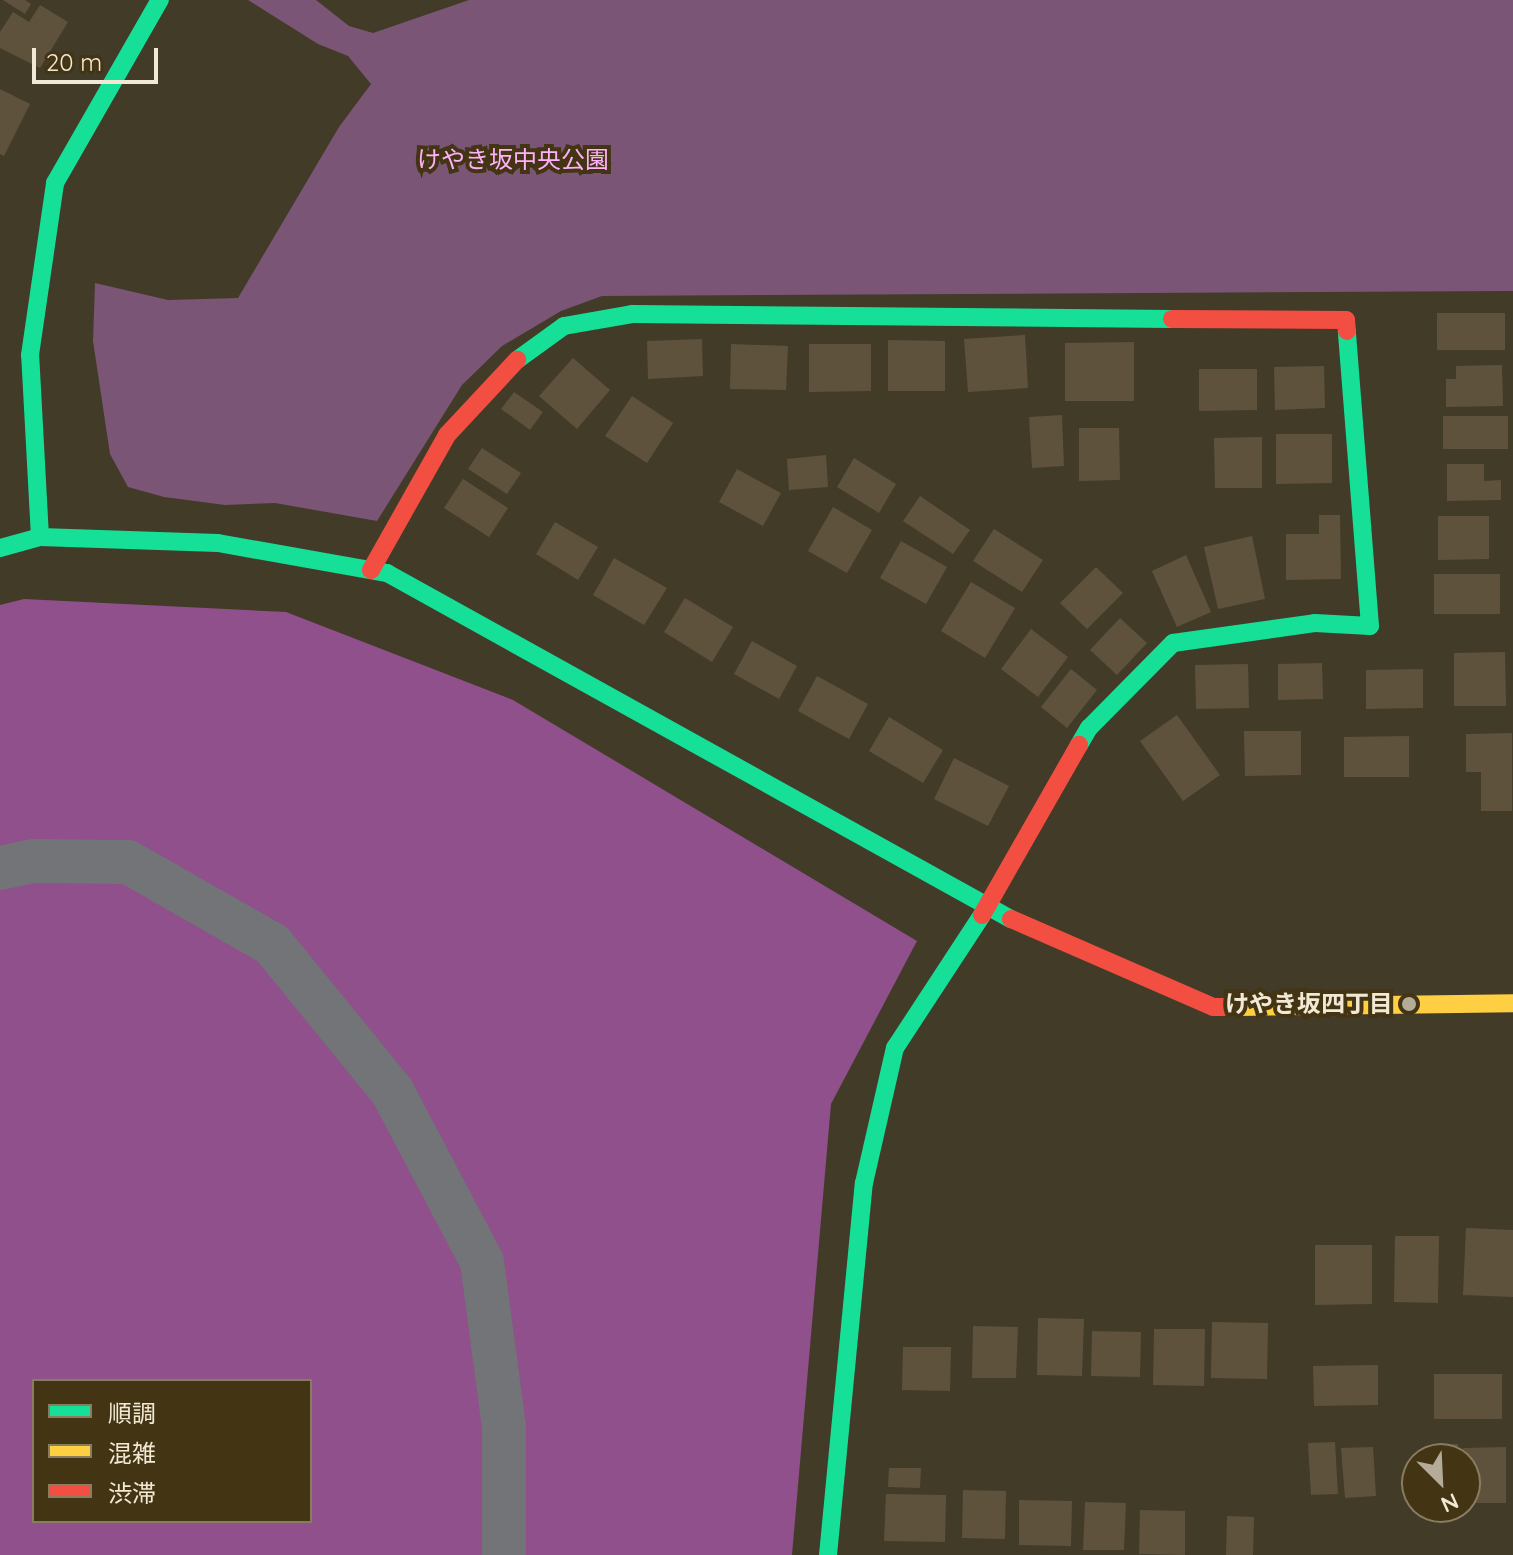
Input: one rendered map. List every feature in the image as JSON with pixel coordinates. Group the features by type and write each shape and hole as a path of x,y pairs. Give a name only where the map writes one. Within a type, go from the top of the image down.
{"street":[{"path":"40,537 30,355 55,183 160,0"},
{"path":"371,570 447,435 512,364 564,326 632,314 1346,320 1370,626 1315,623 1173,643 1089,728 987,906 895,1048 864,1183 828,1555"},
{"path":"0,548 40,537 218,543 387,573 987,906 1213,1007 1513,1003"},
{"path":"0,868 34,861 128,862 272,944 392,1091 482,1262 504,1427 504,1555"}],"green space":[{"name":"けやき坂中央公園","path":"248,0 316,0 349,26 373,33 469,0 1513,0 1513,291 602,296 561,311 502,346 462,385 377,521 275,503 225,505 164,497 128,487 110,454 93,341 95,283 168,300 238,298 339,127 371,84 348,56 318,44"}],"shaded area":[{"path":"24,599 286,612 513,700 917,941 831,1104 792,1555 0,1555 0,605"}],"building":[{"path":"3,0 25,0 31,4 25,14"},
{"path":"40,5 68,22 40,68 0,48 0,32 13,12 29,22"},
{"path":"0,89 30,104 4,156 0,154"},
{"path":"1437,313 1505,313 1505,350 1437,350"},
{"path":"1025,335 1028,388 968,392 964,339"},
{"path":"702,339 703,376 648,379 647,341"},
{"path":"888,340 945,341 945,391 888,391"},
{"path":"1134,342 1134,401 1065,401 1065,343"},
{"path":"731,344 788,346 786,390 730,389"},
{"path":"809,344 871,344 871,391 809,392"},
{"path":"573,358 610,390 577,429 539,396"},
{"path":"1502,365 1503,406 1446,407 1446,379 1456,379 1456,366"},
{"path":"1324,366 1325,408 1275,410 1274,367"},
{"path":"1199,369 1257,369 1257,410 1199,411"},
{"path":"514,392 543,412 530,430 501,409"},
{"path":"632,396 673,423 647,463 605,436"},
{"path":"1062,415 1064,466 1032,468 1029,417"},
{"path":"1443,416 1508,416 1508,449 1443,449"},
{"path":"1079,428 1119,428 1120,480 1079,481"},
{"path":"1276,434 1332,434 1332,483 1276,484"},
{"path":"1262,437 1262,488 1215,488 1214,438"},
{"path":"482,448 521,473 507,494 468,469"},
{"path":"826,455 828,487 789,490 787,459"},
{"path":"854,458 896,484 879,513 837,487"},
{"path":"1447,464 1484,464 1484,481 1501,480 1501,500 1447,501"},
{"path":"737,469 781,493 763,526 719,502"},
{"path":"463,479 508,508 489,537 444,508"},
{"path":"920,496 970,530 953,554 903,521"},
{"path":"833,507 872,530 847,573 808,551"},
{"path":"1319,515 1340,515 1341,579 1286,580 1286,534 1319,534"},
{"path":"1438,516 1489,516 1489,559 1438,560"},
{"path":"555,522 598,547 578,580 536,554"},
{"path":"994,529 1043,560 1022,592 973,561"},
{"path":"1252,536 1265,599 1218,609 1204,547"},
{"path":"901,541 947,567 926,604 880,578"},
{"path":"1186,555 1211,612 1177,627 1152,571"},
{"path":"614,558 667,588 644,625 593,595"},
{"path":"1096,567 1123,593 1087,629 1060,603"},
{"path":"1434,574 1500,574 1500,614 1434,614"},
{"path":"971,582 1015,608 985,658 941,631"},
{"path":"685,598 733,627 712,662 664,632"},
{"path":"1120,618 1147,643 1117,675 1090,650"},
{"path":"1031,629 1068,657 1038,697 1001,669"},
{"path":"752,641 797,666 779,699 734,674"},
{"path":"1505,652 1506,706 1454,706 1454,653"},
{"path":"1322,663 1323,699 1278,700 1278,664"},
{"path":"1248,664 1249,708 1196,709 1195,665"},
{"path":"1071,669 1097,690 1067,728 1041,707"},
{"path":"1423,669 1423,708 1366,709 1366,670"},
{"path":"817,676 868,704 849,739 798,711"},
{"path":"1177,715 1220,775 1183,801 1140,741"},
{"path":"889,717 943,750 923,783 869,751"},
{"path":"1244,731 1301,731 1301,775 1245,776"},
{"path":"1512,733 1512,811 1481,811 1481,772 1466,772 1466,734"},
{"path":"1409,736 1409,777 1344,777 1344,737"},
{"path":"954,758 1009,786 988,826 934,799"},
{"path":"1466,1228 1513,1230 1513,1297 1463,1295"},
{"path":"1395,1236 1439,1236 1438,1303 1394,1302"},
{"path":"1315,1245 1372,1245 1372,1304 1315,1305"},
{"path":"1038,1318 1084,1319 1082,1376 1037,1375"},
{"path":"1212,1322 1268,1323 1267,1379 1211,1378"},
{"path":"973,1326 1018,1327 1016,1378 972,1378"},
{"path":"1154,1329 1205,1329 1204,1386 1153,1385"},
{"path":"1092,1331 1141,1332 1140,1377 1091,1376"},
{"path":"903,1347 951,1347 950,1391 902,1390"},
{"path":"1378,1365 1378,1405 1314,1406 1313,1366"},
{"path":"1434,1374 1502,1374 1502,1419 1434,1419"},
{"path":"1335,1442 1338,1494 1311,1495 1308,1443"},
{"path":"1373,1447 1376,1496 1345,1498 1341,1448"},
{"path":"1506,1447 1506,1503 1481,1503 1481,1448"},
{"path":"889,1468 921,1468 920,1488 888,1487"},
{"path":"963,1490 1006,1491 1005,1539 962,1538"},
{"path":"886,1494 946,1495 945,1542 884,1541"},
{"path":"1019,1500 1072,1501 1071,1546 1019,1545"},
{"path":"1085,1502 1126,1503 1124,1550 1083,1550"},
{"path":"1140,1510 1185,1511 1185,1555 1139,1554"},
{"path":"1227,1516 1254,1517 1253,1555 1226,1555"}],"traffic: fast":[{"path":"40,537 30,355 55,183 160,0"},
{"path":"517,360 564,326 632,314 1172,319"},
{"path":"1079,745 1089,728 1173,643 1315,623 1370,626 1347,331"},
{"path":"0,548 40,537 218,543 387,573 1011,919"},
{"path":"828,1555 864,1183 895,1048 982,915"}],"traffic: slow":[{"path":"1238,1007 1513,1003"}],"traffic: jam":[{"path":"1172,319 1346,320 1347,331"},
{"path":"371,570 447,435 517,360"},
{"path":"982,915 1079,745"},
{"path":"1011,919 1213,1007 1238,1007"}],"place":[{"name":"けやき坂四丁目","path":"1409,1004"}]}
